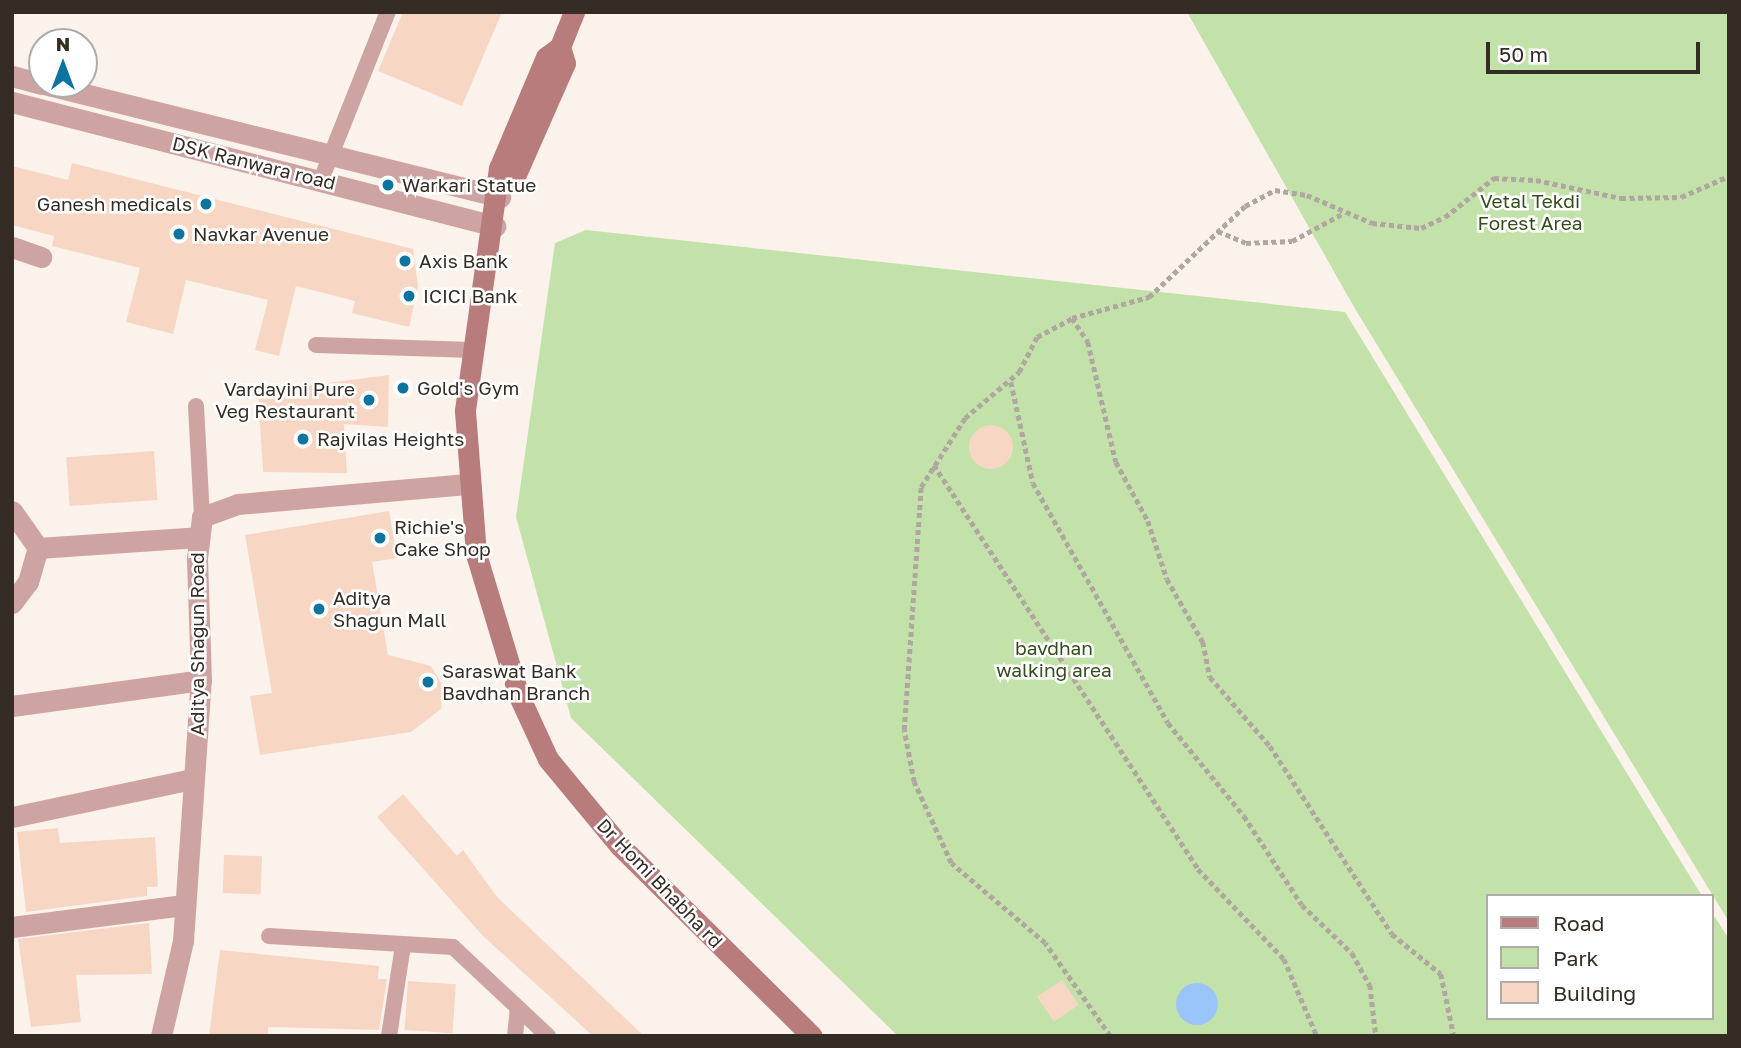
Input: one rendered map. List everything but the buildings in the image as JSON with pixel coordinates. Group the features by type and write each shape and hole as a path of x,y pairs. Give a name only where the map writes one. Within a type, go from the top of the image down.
{"main road":[{"path":"501,189 516,174 565,63 560,47 575,12"},
{"name":"Dr Homi Bhabha rd","path":"501,189 472,350 467,484 476,554 497,630 548,758 620,846 811,1036"}],"street":[{"name":"DSK Ranwara road","path":"98,98 407,175 501,189"},
{"name":"DSK Ranwara road","path":"12,102 495,226"},
{"path":"400,200 407,175"},
{"path":"12,247 41,257"},
{"path":"38,548 200,527 238,504 467,484"},
{"path":"12,511 38,548"},
{"name":"Aditya Shagun Road","path":"161,1036 176,985 184,905 201,680 200,527"},
{"path":"12,603 28,582 38,548"},
{"path":"12,706 201,680"},
{"path":"12,817 192,779"},
{"path":"12,927 184,905"}],"lane":[{"path":"321,180 388,12"},
{"path":"316,345 472,350"},
{"path":"196,406 200,527"},
{"path":"269,936 453,947 548,1036"},
{"path":"389,1036 403,946"},
{"path":"515,1036 518,1008"}],"path":[{"path":"1110,1036 1045,943 951,863 914,782 904,730 906,658 921,487 933,464 965,418 1011,381 1037,337 1072,318 1149,297 1217,231 1275,190 1307,195 1342,214 1421,228 1494,178 1536,180 1621,198 1681,197 1729,176"},
{"path":"1217,231 1247,243 1292,241 1342,214"},
{"path":"1072,318 1088,342 1116,462 1148,521 1167,579 1203,642 1210,677 1270,746 1392,934 1441,974 1454,1036"},
{"path":"1011,381 1033,483 1168,723 1244,816 1303,905 1352,953 1370,985 1376,1036"},
{"path":"933,464 1198,869 1284,959 1317,1036"}],"green space":[{"name":"Vetal Tekdi Forest Area","path":"1187,12 1729,12 1729,922 1713,894 1354,307"},
{"name":"bavdhan walking area","path":"586,230 1345,312 1701,894 1486,894 1486,1020 1713,1020 1713,914 1729,939 1729,1036 898,1036 571,718 516,517 555,243"}],"water":[{"path":"1197,983 1212,989 1218,1004 1212,1019 1197,1025 1182,1019 1176,1004 1182,989"}],"place":[{"name":"Warkari Statue","path":"388,185"},
{"name":"Ganesh medicals","path":"206,204"},
{"name":"Navkar Avenue","path":"179,234"},
{"name":"Axis Bank","path":"405,261"},
{"name":"ICICI Bank","path":"409,296"},
{"name":"Gold's Gym","path":"403,388"},
{"name":"Vardayini Pure Veg Restaurant","path":"369,400"},
{"name":"Rajvilas Heights","path":"303,439"},
{"name":"Richie's Cake Shop","path":"380,538"},
{"name":"Aditya Shagun Mall","path":"319,609"},
{"name":"Saraswat Bank Bavdhan Branch","path":"428,682"}]}
